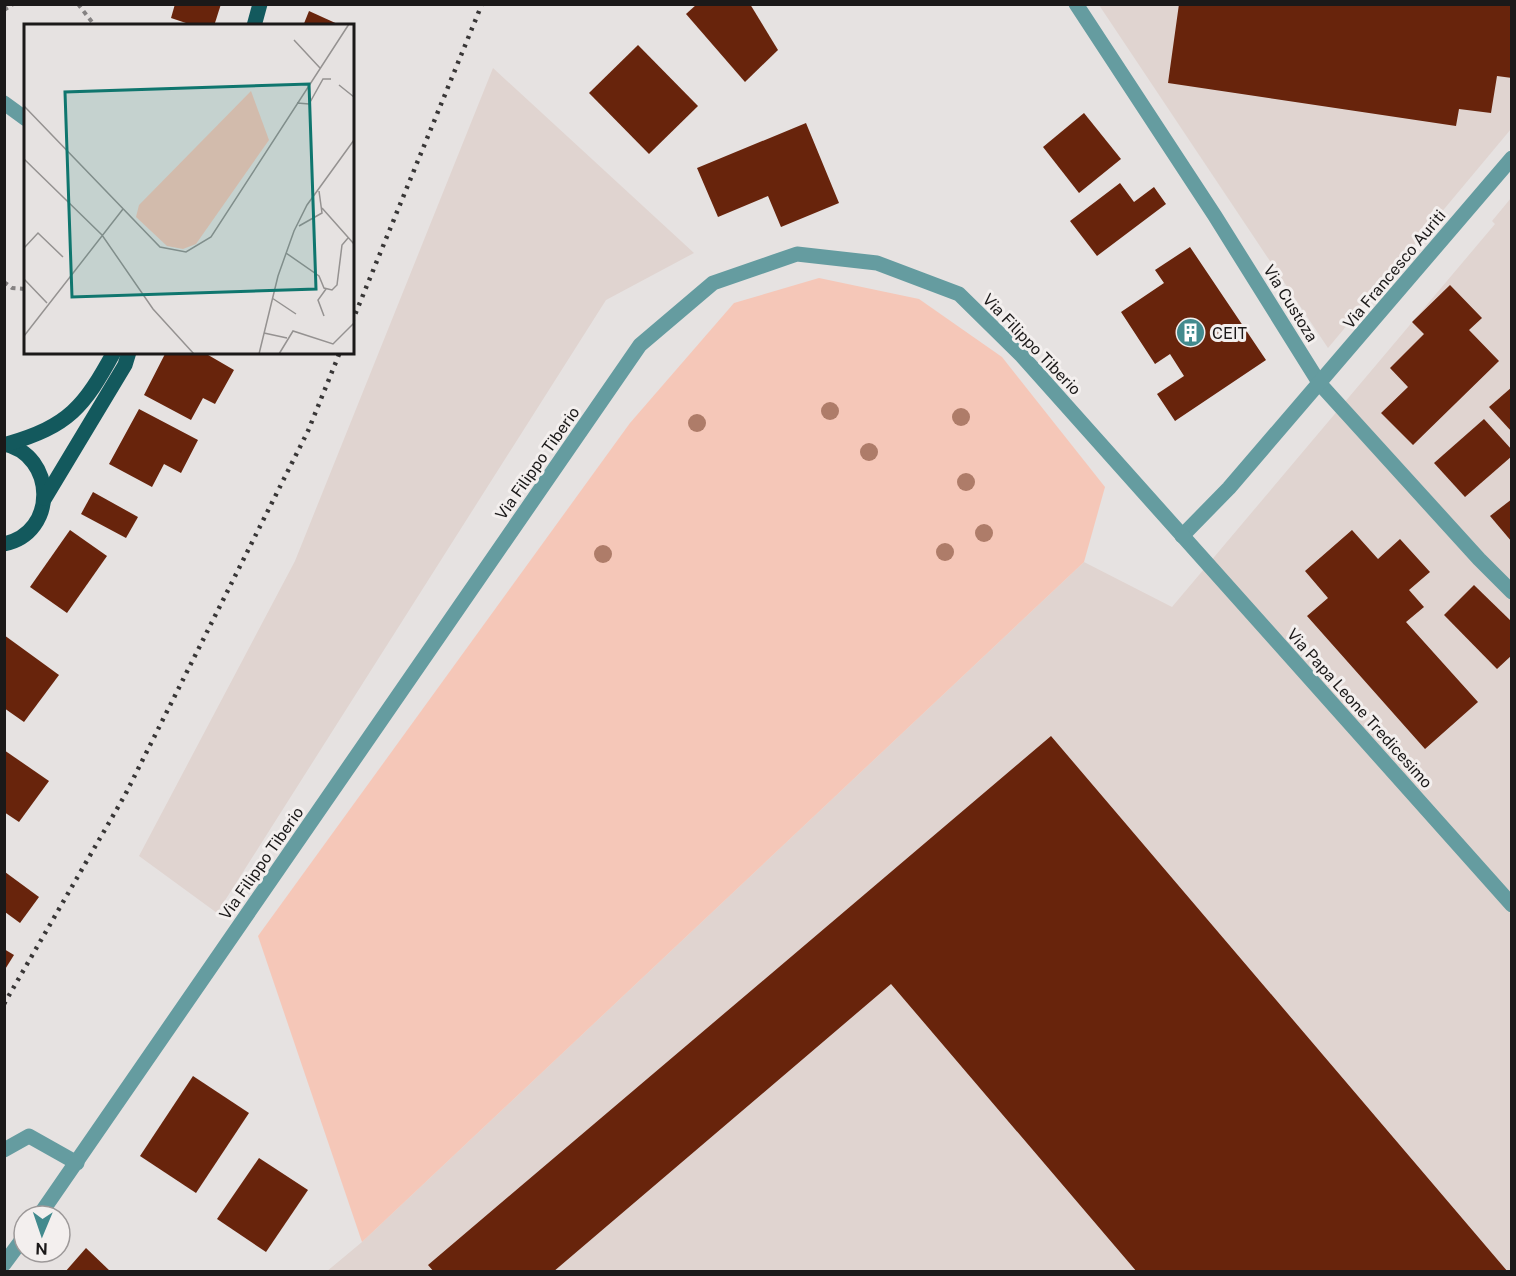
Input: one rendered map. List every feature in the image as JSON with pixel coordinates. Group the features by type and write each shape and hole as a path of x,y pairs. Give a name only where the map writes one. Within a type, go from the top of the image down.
{"main road":[{"path":"255,24 260,4"},
{"path":"6,444 30,437 73,414 86,400 113,354"},
{"path":"45,498 125,365 128,354"},
{"path":"4,555 38,521 45,498 40,471 21,450 6,444"},
{"path":"4,544 21,538"}],"street":[{"name":"Via Custoza","path":"1076,4 1215,216 1320,384 1479,559 1512,592"},
{"path":"4,103 24,118"},
{"name":"Via Francesco Auriti","path":"1182,536 1229,488 1320,384 1512,158"},
{"name":"Via Filippo Tiberio","path":"48,1204 640,345 713,283 797,254 877,263 959,294 1022,356 1182,536"},
{"name":"Via Papa Leone Tredicesimo","path":"1182,536 1512,904"},
{"path":"4,1150 29,1136 77,1163"}],"path":[{"path":"4,10 13,4"},
{"path":"78,4 92,24"},
{"path":"4,282 12,288 24,289"}],"shaded area":[{"path":"1099,5 1511,5 1511,129 1328,348"},
{"path":"493,68 694,253 606,300 217,913 139,856 295,561"},
{"path":"1511,198 1511,1271 326,1272 362,1242 1084,562 1172,607 1495,224 1492,221"},
{"path":"819,278 919,299 1002,357 1105,487 1084,562 362,1242 258,936 630,423 734,303"}],"building":[{"path":"175,4 221,4 215,24 189,24 171,18"},
{"path":"697,4 750,4 778,50 745,82 686,14"},
{"path":"1179,4 1512,4 1512,78 1497,76 1491,113 1459,109 1456,126 1168,83"},
{"path":"309,11 338,24 304,24"},
{"path":"638,45 698,106 649,154 589,93"},
{"path":"1084,113 1121,159 1079,193 1043,147"},
{"path":"806,123 839,203 781,227 768,196 718,217 697,168"},
{"path":"1120,183 1134,202 1154,187 1166,204 1097,256 1070,221"},
{"name":"CEIT","path":"1190,247 1266,360 1175,421 1157,394 1184,376 1170,354 1155,364 1121,312 1164,283 1155,270"},
{"path":"1450,285 1482,318 1469,330 1499,361 1413,445 1381,413 1408,387 1390,368 1424,334 1412,322"},
{"path":"165,354 206,354 234,370 215,404 203,398 191,420 144,395"},
{"path":"1512,387 1512,432 1489,407"},
{"path":"139,409 198,440 181,473 164,464 152,487 109,464"},
{"path":"1484,419 1512,450 1512,456 1465,497 1434,463"},
{"path":"93,492 138,517 126,538 81,514"},
{"path":"1512,499 1512,542 1490,516"},
{"path":"70,530 107,556 67,613 30,587"},
{"path":"1352,530 1378,559 1400,539 1430,572 1409,590 1424,607 1406,622 1478,702 1425,749 1307,616 1328,598 1305,571"},
{"path":"1474,585 1512,622 1512,655 1497,669 1444,615"},
{"path":"4,635 59,675 24,722 4,708"},
{"path":"1051,736 1508,1272 1137,1272 891,984 553,1272 434,1272 428,1265"},
{"path":"4,750 49,781 19,822 4,812"},
{"path":"5,872 39,897 20,923 5,912"},
{"path":"4,949 14,955 4,971"},
{"path":"193,1076 249,1113 196,1193 140,1156"},
{"path":"259,1158 308,1190 266,1252 217,1219"},
{"path":"86,1248 111,1272 65,1272"}],"railway":[{"path":"354,317 482,4"},
{"path":"4,1004 125,795 308,431 339,354"}],"place":[{"name":"CEIT","path":"1191,333"}]}
